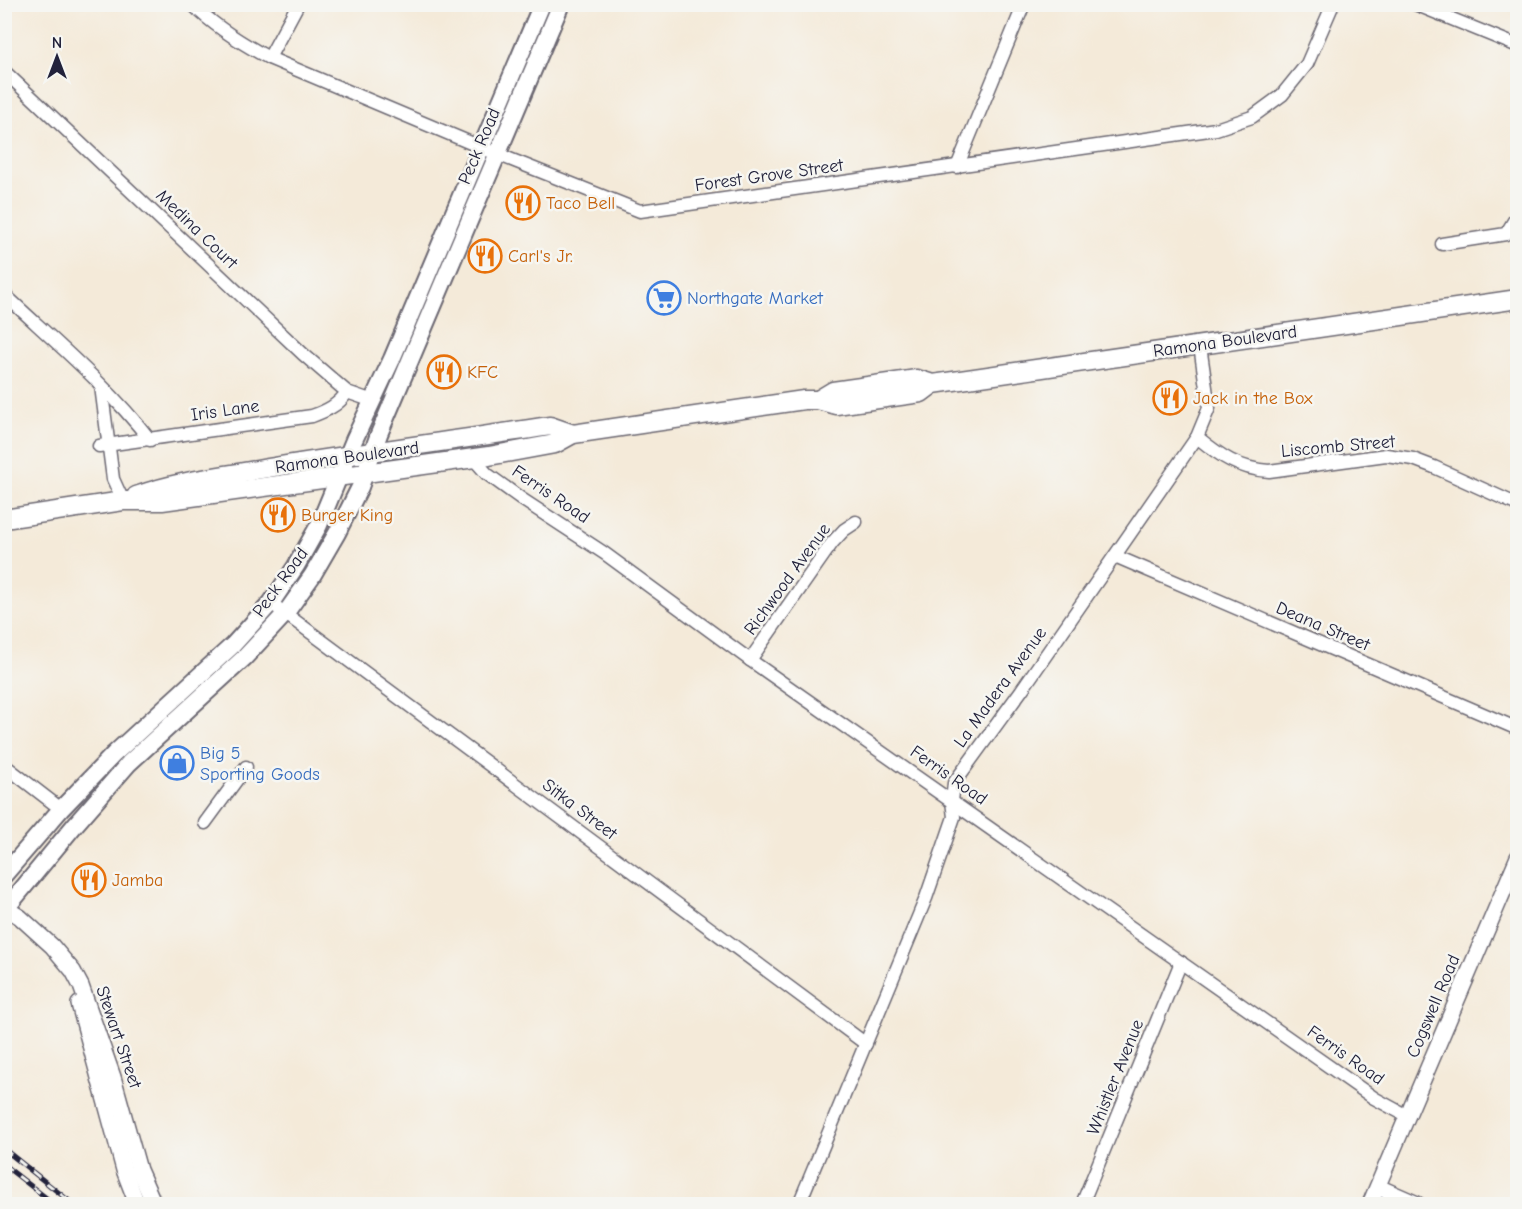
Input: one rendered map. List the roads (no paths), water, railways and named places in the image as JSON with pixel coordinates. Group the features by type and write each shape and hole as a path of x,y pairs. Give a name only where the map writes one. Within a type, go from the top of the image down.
{"main road":[{"name":"Peck Road","path":"4,876 61,809 143,726 312,576 337,533 366,473 371,453 431,312 542,4"},
{"name":"Peck Road","path":"5,909 129,763 245,657 278,608 296,566 319,525 415,305 561,4"},
{"name":"Ramona Boulevard","path":"4,519 123,501 162,501 473,458 555,444 573,434 818,400 833,391 844,389 917,379 933,384 1518,299"},
{"path":"415,305 431,312"},
{"name":"Ramona Boulevard","path":"123,501 160,487 330,458 550,426 573,434"}],"street":[{"name":"Forest Grove Street","path":"192,4 241,43 268,58 489,151 640,211 1216,129 1252,117 1282,95 1307,64 1333,4"},
{"path":"268,58 298,4"},
{"path":"957,167 1024,4"},
{"path":"1415,4 1518,46"},
{"name":"Medina Court","path":"4,71 303,354 347,392 373,401"},
{"path":"1442,244 1506,234 1518,214"},
{"path":"4,294 101,386 139,425 150,440"},
{"name":"La Madera Avenue","path":"799,1204 929,888 954,817 952,801 954,783 1197,437 1209,408 1200,346"},
{"path":"101,386 104,446 113,479 123,501"},
{"name":"Iris Lane","path":"104,446 312,416 334,407 347,392"},
{"name":"Liscomb Street","path":"1197,437 1221,457 1252,470 1269,471 1386,456 1413,459 1518,506"},
{"name":"Ferris Road","path":"473,458 488,474 604,553 750,660 1374,1098 1407,1116"},
{"name":"Richwood Avenue","path":"750,660 832,543 844,530 856,522"},
{"name":"Deana Street","path":"1115,556 1518,729"},
{"name":"Sitka Street","path":"278,608 866,1044"},
{"path":"4,765 61,809"},
{"path":"205,823 246,767"},
{"name":"Cogswell Road","path":"1370,1204 1518,857"},
{"name":"Stewart Street","path":"5,909 13,921 51,953 75,991 124,1170 137,1204"},
{"name":"Stewart Street","path":"5,909 20,917 52,946 73,970 81,986 113,1077 139,1170 154,1204"},
{"name":"Whistler Avenue","path":"1082,1204 1181,962"},
{"path":"1378,1187 1417,1204"}],"railway":[{"path":"4,1149 73,1204"},
{"path":"4,1165 54,1204"}],"place":[{"name":"Taco Bell","path":"523,203"},
{"name":"Carl's Jr.","path":"485,256"},
{"name":"Northgate Market","path":"664,298"},
{"name":"KFC","path":"444,372"},
{"name":"Jack in the Box","path":"1170,398"},
{"name":"Burger King","path":"278,515"},
{"name":"Big 5 Sporting Goods","path":"177,763"},
{"name":"Jamba","path":"89,880"}]}
